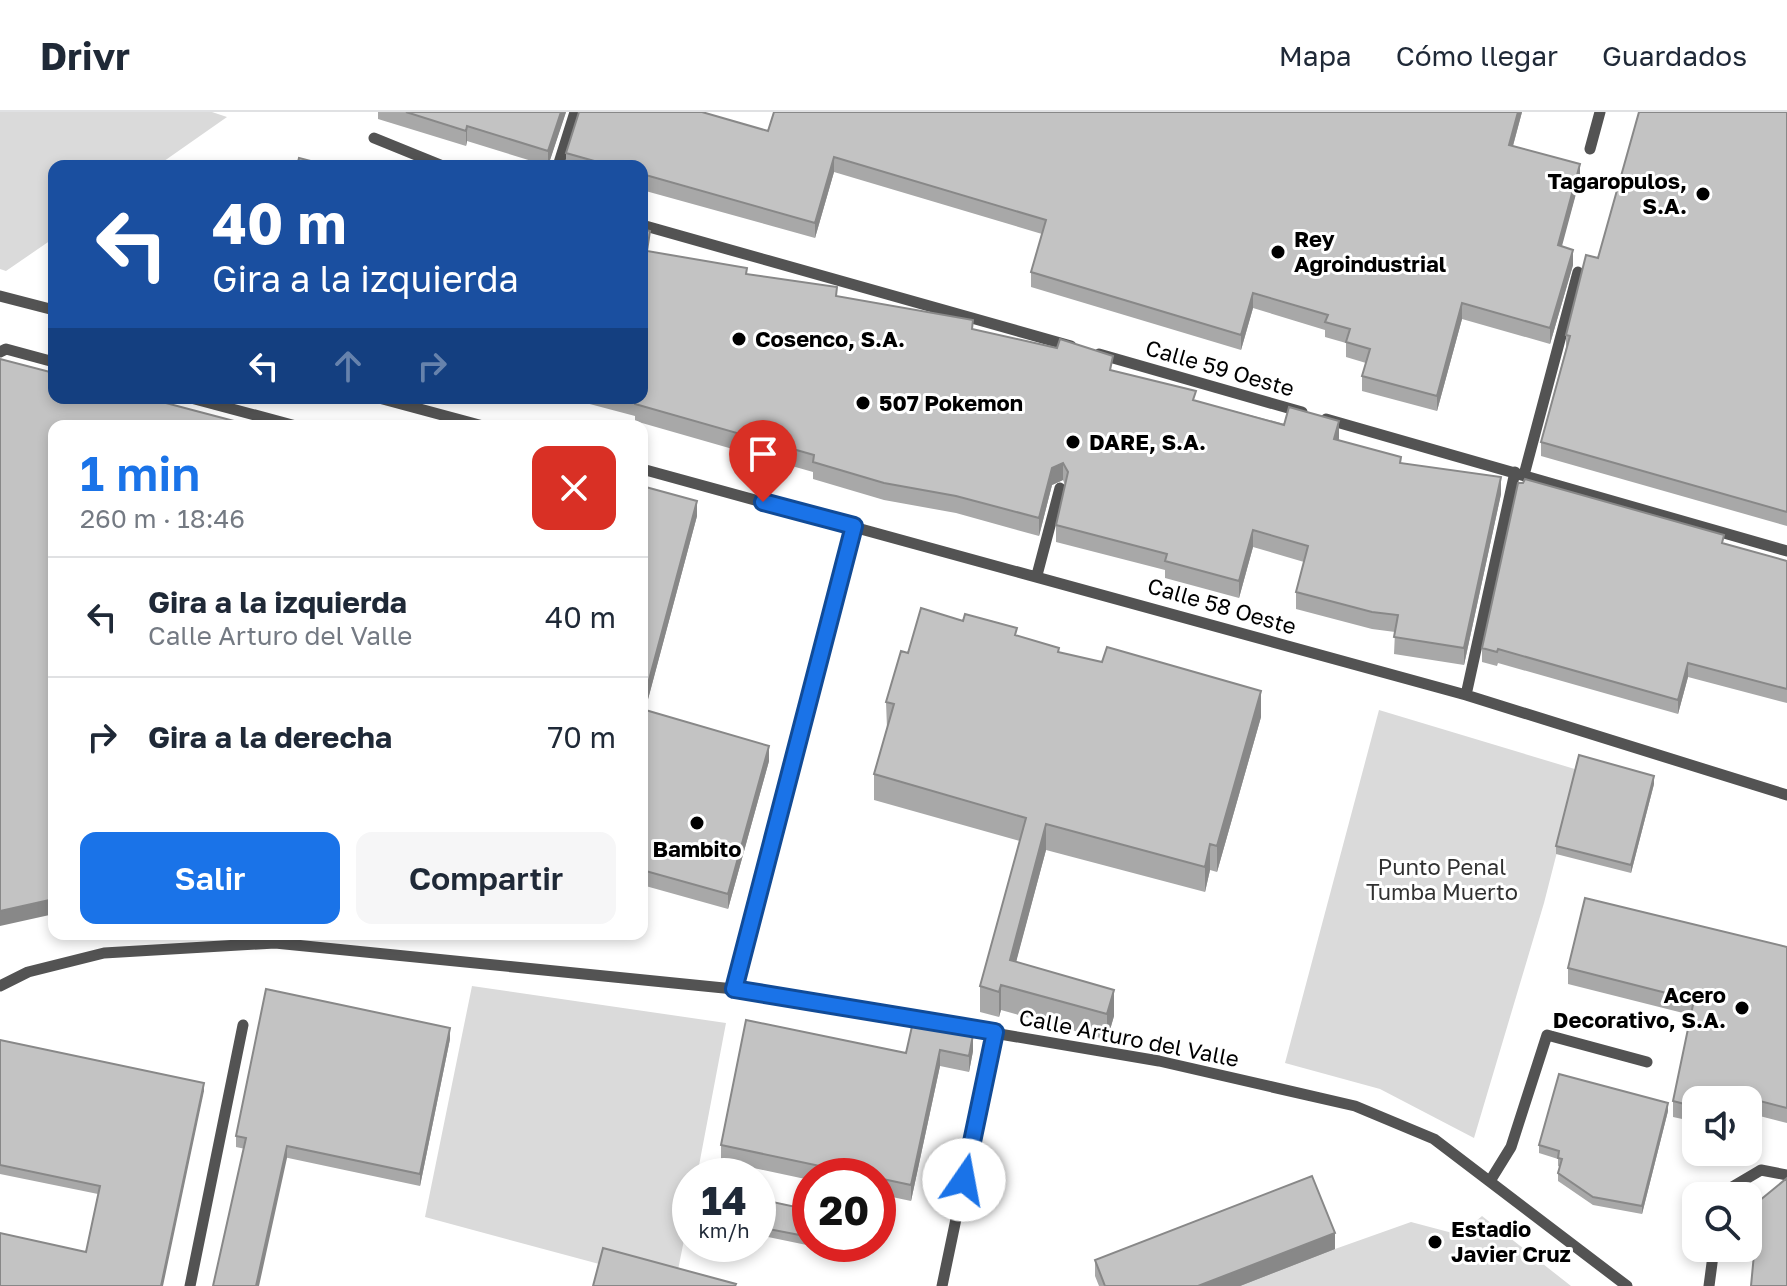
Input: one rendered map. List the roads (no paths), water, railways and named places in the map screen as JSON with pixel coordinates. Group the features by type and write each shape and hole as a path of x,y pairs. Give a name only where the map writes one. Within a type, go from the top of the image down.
{"lane":[{"path":"560,160 575,112"},
{"path":"1590,149 1600,112"},
{"path":"374,138 428,160"},
{"name":"Calle 59 Oeste","path":"648,227 1787,551"},
{"path":"1466,695 1519,474 1578,272"},
{"path":"0,296 48,308"},
{"path":"0,352 6,349 48,360"},
{"path":"214,404 274,420"},
{"path":"401,404 461,420"},
{"name":"Calle 58 Oeste","path":"648,471 1466,695 1787,795"},
{"path":"1037,575 1060,488"},
{"path":"734,989 854,526"},
{"name":"Calle Arturo del Valle","path":"0,986 28,972 104,953 275,943 734,989 1159,1061 1355,1106 1434,1139 1627,1286"},
{"path":"190,1286 243,1025"},
{"path":"942,1286 995,1032"},
{"path":"1490,1181 1511,1147 1547,1035 1647,1062"},
{"path":"1741,1182 1761,1170 1787,1175"},
{"path":"1709,1286 1712,1262"}],"place":[{"name":"Tagaropulos, S.A.","path":"1703,194"},
{"name":"Rey Agroindustrial","path":"1278,252"},
{"name":"Cosenco, S.A.","path":"739,339"},
{"name":"507 Pokemon","path":"863,403"},
{"name":"DARE, S.A.","path":"1073,442"},
{"name":"Bambito","path":"697,823"},
{"name":"Acero Decorativo, S.A.","path":"1742,1008"},
{"name":"Estadio Javier Cruz","path":"1435,1242"}],"park label":[{"name":"Punto Penal Tumba Muerto","path":"1442,880"}]}
